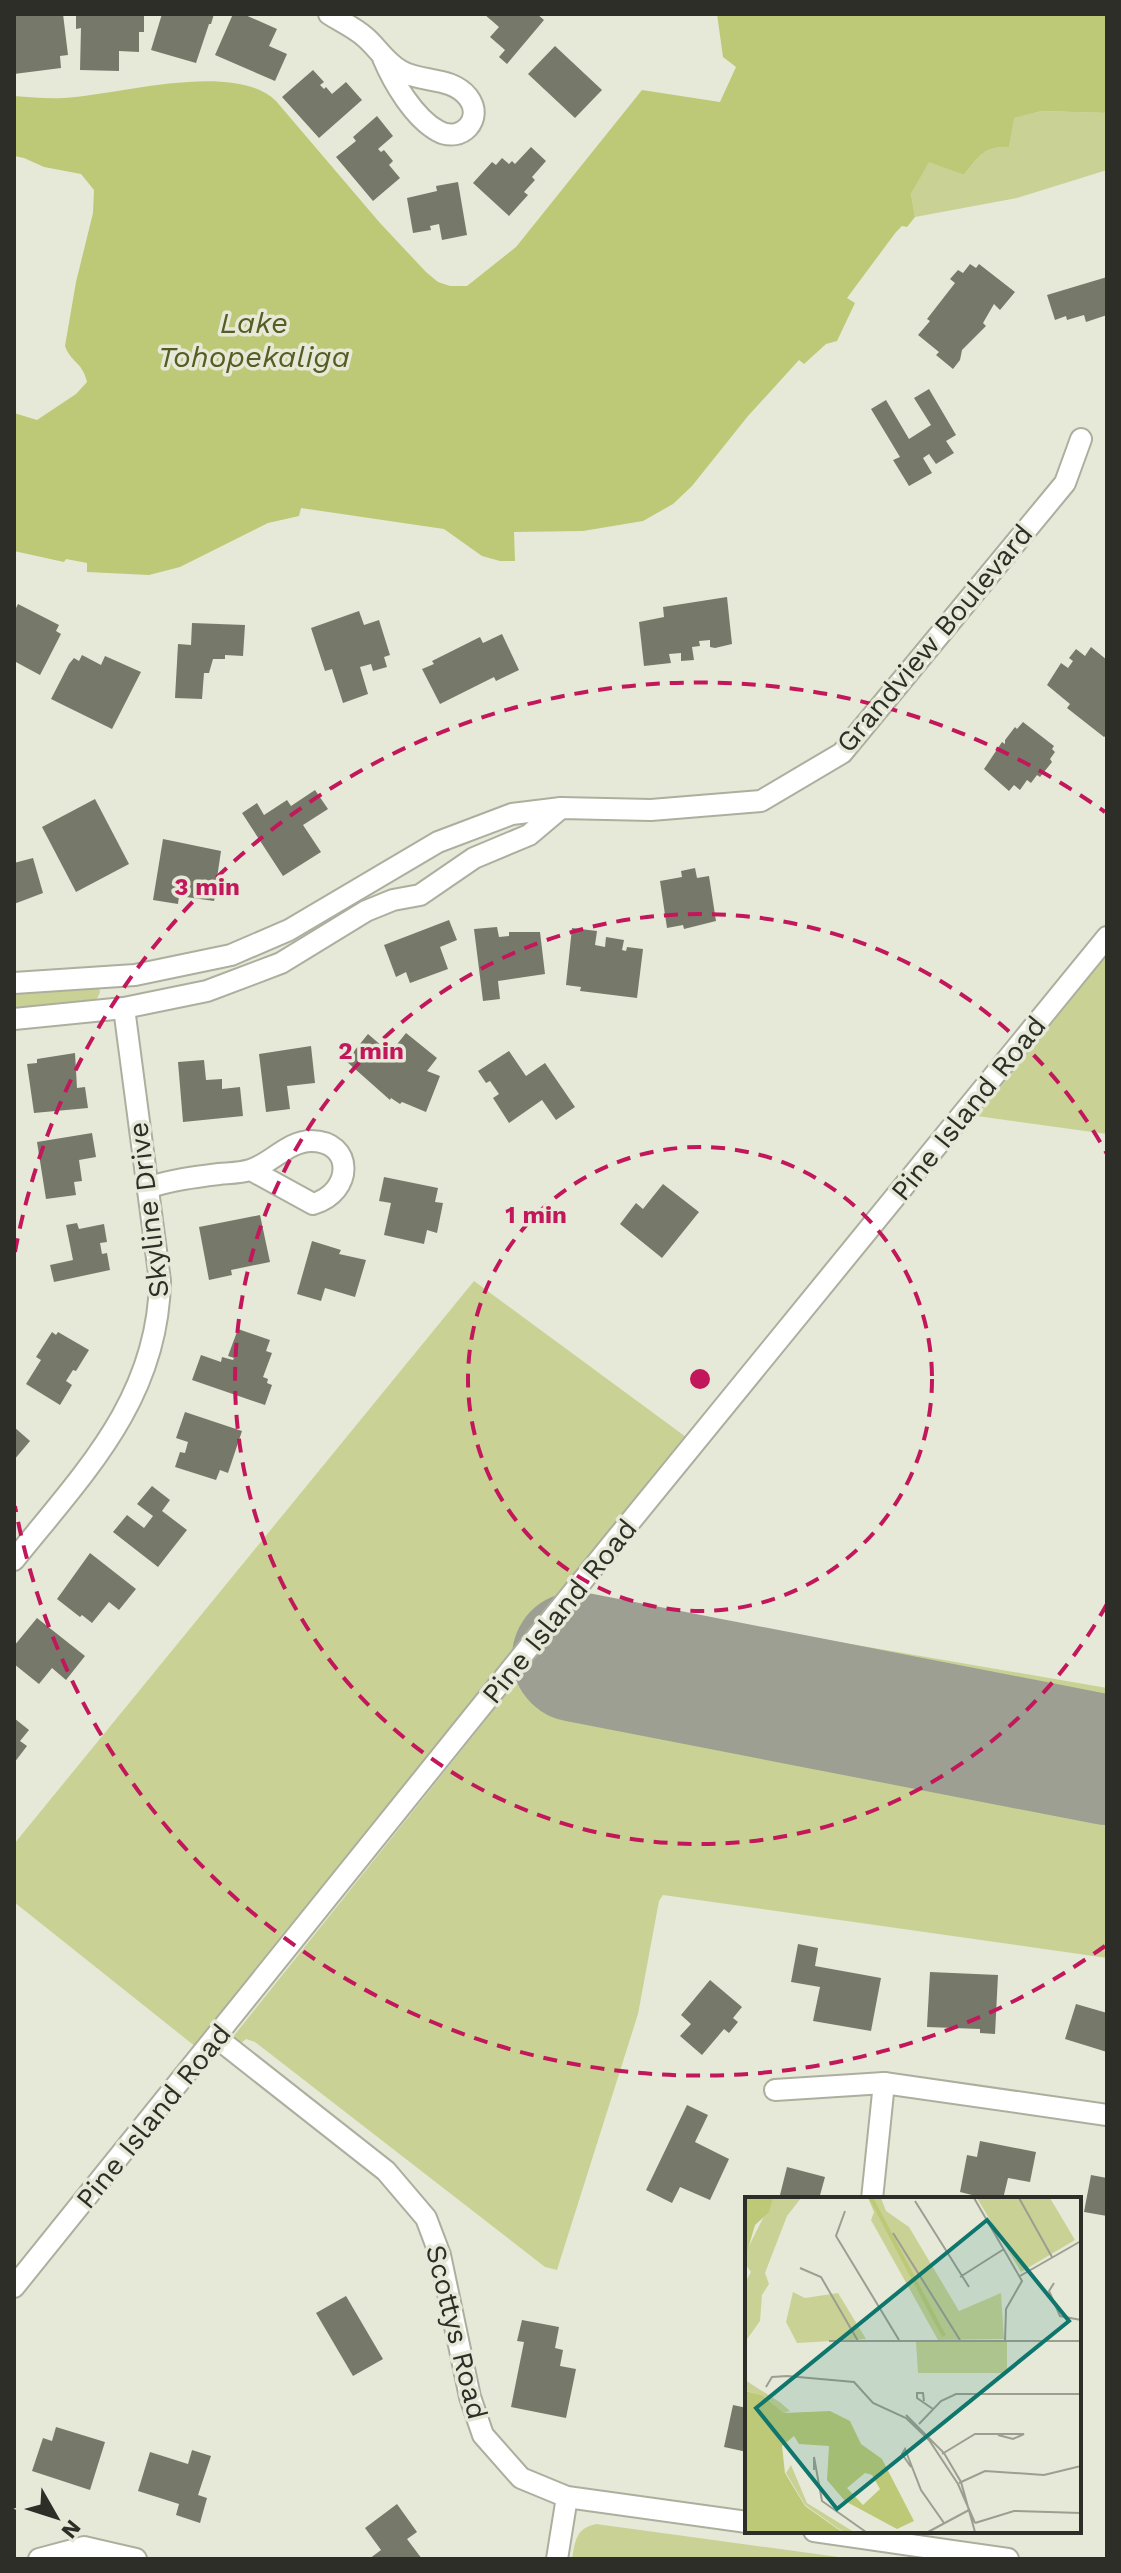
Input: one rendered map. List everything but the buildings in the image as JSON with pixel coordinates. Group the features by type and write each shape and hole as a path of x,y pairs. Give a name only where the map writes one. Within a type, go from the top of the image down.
{"street":[{"path":"329,14 366,37 383,58 392,79 410,105 436,130 451,136 463,133 470,127 475,117 474,108 460,89 410,75 383,58"},
{"name":"Grandview Boulevard","path":"14,983 135,975 231,955 289,930 438,842 512,814 561,808 651,810 761,801 842,753 1065,483 1081,439"},
{"path":"14,1019 124,1008 207,991 281,963 366,911 393,900 420,895 474,858 529,835 561,808"},
{"name":"Pine Island Road","path":"14,2287 1107,937"},
{"name":"Skyline Drive","path":"14,1560 102,1451 138,1389 160,1312 160,1281 124,1008"},
{"path":"147,1188 169,1181 251,1170"},
{"name":"Scottys Road","path":"217,2038 386,2171 426,2218 440,2255 470,2397 483,2435 521,2478 567,2497 745,2522"},
{"path":"775,2090 884,2083 1107,2115"},
{"path":"872,2197 884,2083"},
{"path":"557,2559 567,2497"},
{"path":"837,2533 1008,2559"},
{"path":"39,2559 84,2547 136,2559"}],"shaded area":[{"path":"1042,111 1107,113 1107,170 1017,198 915,217 911,194 929,161 964,175 988,150 1009,147 1013,118"},
{"path":"1107,955 1107,1134 977,1116"},
{"path":"92,985 99,987 100,992 95,1003 14,1009 14,992"},
{"path":"474,1281 686,1437 196,2047 14,1902 14,1844"},
{"path":"583,1598 1107,1688 1107,1958 663,1895 659,1901 638,2014 557,2270 545,2267 255,2042 246,2039 240,2044 232,2038"},
{"path":"596,2524 853,2559 572,2559 580,2532"}],"water":[{"name":"Lake Tohopekaliga","path":"717,14 1107,14 1107,113 1042,111 1014,118 1009,147 988,150 964,175 929,162 911,194 915,217 907,227 902,226 896,232 847,298 855,303 837,341 826,344 804,364 799,360 748,416 692,486 673,504 643,521 583,531 514,532 515,561 482,556 444,529 301,508 299,516 268,523 180,567 149,575 87,572 87,563 66,559 64,562 14,551 14,413 37,420 76,394 87,382 65,346 76,282 93,213 94,190 81,174 44,167 14,156 14,96 64,98 205,81 257,89 276,101 426,272 438,282 467,286 516,247 642,90 720,102 736,67 723,57"}],"runway":[{"path":"577,1657 1107,1760"}]}
